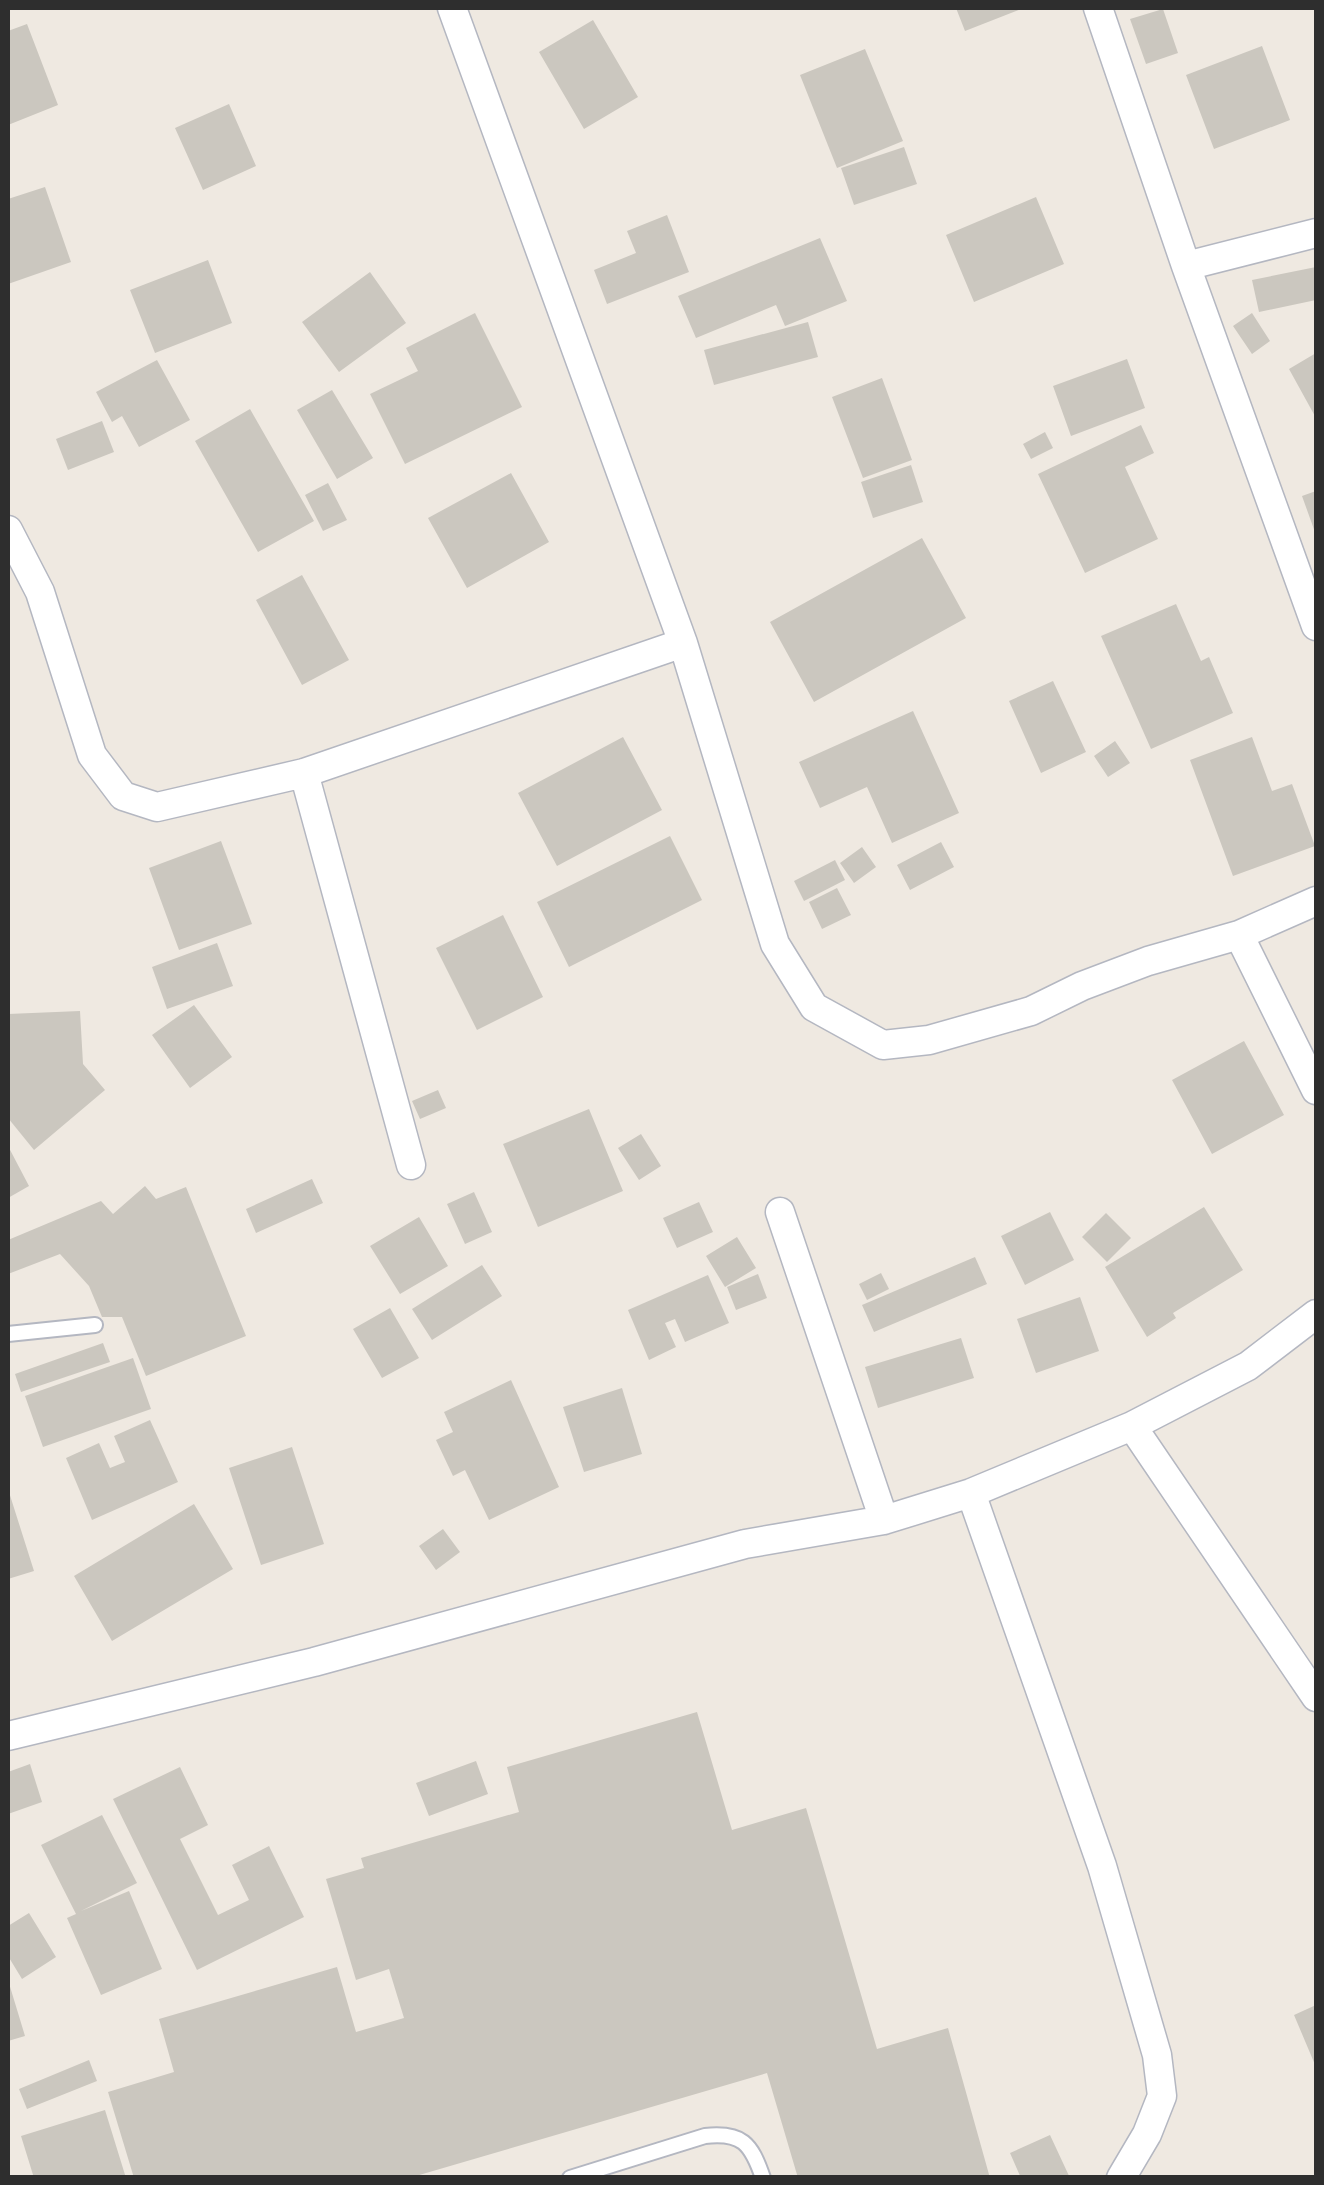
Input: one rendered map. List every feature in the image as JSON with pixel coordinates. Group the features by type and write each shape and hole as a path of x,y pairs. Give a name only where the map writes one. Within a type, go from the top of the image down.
{"street":[{"path":"452,8 683,642 775,944 814,1007 883,1045 929,1040 1031,1012 1082,986 1148,961 1239,935 1316,902"},
{"path":"1098,8 1316,626"},
{"path":"1186,266 1316,233"},
{"path":"8,530 40,592 92,755 122,796 157,807 304,773 683,642"},
{"path":"304,773 411,1166"},
{"path":"1239,935 1316,1090"},
{"path":"780,1212 884,1520"},
{"path":"8,1736 314,1662 745,1544 884,1520 970,1493 1132,1426 1248,1366 1316,1314"},
{"path":"1132,1426 1316,1697"},
{"path":"970,1493 1102,1866 1158,2055 1162,2096 1147,2134 1121,2178"}],"lane":[{"path":"8,1334 94,1325"},
{"path":"570,2178 705,2136 728,2134 746,2142 762,2178"}],"building":[{"path":"956,8 1024,8 965,31"},
{"path":"1163,9 1178,53 1146,64 1130,19"},
{"path":"593,20 638,97 584,129 539,52"},
{"path":"27,24 58,105 8,125 8,31"},
{"path":"1262,46 1290,120 1214,149 1186,75"},
{"path":"865,49 903,141 837,168 800,75"},
{"path":"229,104 256,166 203,190 175,128"},
{"path":"904,147 917,184 854,205 841,168"},
{"path":"45,187 71,262 8,284 8,199"},
{"path":"1036,197 1064,264 974,302 946,235"},
{"path":"667,215 689,272 607,304 594,270 636,253 627,231"},
{"path":"820,238 847,301 785,326 776,305 696,338 678,296"},
{"path":"208,260 232,323 155,353 130,290"},
{"path":"1316,267 1316,300 1259,312 1252,280"},
{"path":"370,272 406,323 339,372 302,322"},
{"path":"475,313 522,407 405,464 370,394 418,371 406,348"},
{"path":"1252,313 1270,341 1252,354 1233,326"},
{"path":"808,322 818,357 714,385 704,350"},
{"path":"1316,353 1316,418 1289,369"},
{"path":"1127,359 1145,408 1071,436 1053,386"},
{"path":"157,360 190,420 139,447 122,416 112,422 96,392"},
{"path":"882,378 912,460 863,478 832,397"},
{"path":"332,390 373,458 337,479 297,410"},
{"path":"250,409 314,521 258,552 195,441"},
{"path":"102,421 114,452 68,470 56,439"},
{"path":"1141,425 1154,453 1125,467 1158,539 1085,573 1038,474"},
{"path":"1045,432 1053,448 1031,459 1023,444"},
{"path":"911,465 923,502 873,518 861,482"},
{"path":"511,473 549,542 467,588 428,518"},
{"path":"328,483 347,520 323,531 305,495"},
{"path":"1316,491 1316,535 1302,496"},
{"path":"922,538 966,618 814,702 770,622"},
{"path":"302,575 349,660 302,685 256,600"},
{"path":"1176,604 1201,661 1209,657 1233,713 1151,749 1101,636"},
{"path":"1053,681 1086,752 1041,773 1009,701"},
{"path":"913,711 959,813 892,843 867,787 820,808 799,762"},
{"path":"623,737 662,810 557,866 518,793"},
{"path":"1252,737 1272,791 1292,784 1315,846 1233,876 1190,760"},
{"path":"1115,741 1130,763 1108,777 1094,756"},
{"path":"670,836 702,900 569,967 537,902"},
{"path":"221,841 252,924 179,950 149,868"},
{"path":"941,842 954,867 910,890 897,865"},
{"path":"862,847 876,867 854,883 840,863"},
{"path":"835,860 845,880 804,901 794,881"},
{"path":"837,888 851,915 822,929 809,902"},
{"path":"503,915 543,997 477,1030 436,948"},
{"path":"217,943 233,986 167,1009 152,967"},
{"path":"194,1005 232,1057 190,1088 152,1035"},
{"path":"80,1011 83,1064 105,1090 34,1150 8,1118 8,1014"},
{"path":"1244,1041 1284,1115 1212,1154 1172,1080"},
{"path":"438,1090 446,1108 420,1119 412,1101"},
{"path":"589,1109 623,1191 538,1227 503,1144"},
{"path":"641,1134 661,1166 639,1180 618,1148"},
{"path":"8,1146 29,1186 8,1198"},
{"path":"312,1179 323,1203 256,1233 246,1209"},
{"path":"145,1186 156,1199 186,1187 246,1336 146,1376 122,1317 102,1317 89,1286 60,1254 8,1274 8,1240 101,1201 113,1214"},
{"path":"474,1192 492,1232 465,1244 447,1204"},
{"path":"699,1202 713,1232 677,1248 663,1218"},
{"path":"1204,1207 1243,1270 1173,1313 1176,1318 1147,1337 1105,1267"},
{"path":"1050,1212 1074,1260 1025,1285 1001,1236"},
{"path":"1106,1213 1131,1238 1107,1262 1082,1237"},
{"path":"419,1217 448,1266 400,1294 370,1246"},
{"path":"737,1237 756,1268 725,1287 706,1256"},
{"path":"975,1257 987,1284 874,1332 862,1305"},
{"path":"482,1265 502,1296 432,1340 412,1309"},
{"path":"881,1273 889,1289 867,1300 859,1284"},
{"path":"758,1274 767,1298 736,1310 727,1287"},
{"path":"708,1275 729,1323 685,1342 675,1319 665,1323 676,1347 649,1360 628,1310"},
{"path":"1080,1297 1099,1351 1036,1373 1017,1319"},
{"path":"390,1308 419,1358 382,1378 353,1329"},
{"path":"961,1338 974,1378 878,1408 865,1367"},
{"path":"103,1343 110,1362 21,1392 15,1374"},
{"path":"133,1358 151,1409 43,1447 25,1396"},
{"path":"511,1380 559,1487 489,1520 465,1470 453,1476 436,1440 453,1432 444,1412"},
{"path":"622,1388 642,1454 584,1472 563,1407"},
{"path":"150,1420 178,1482 92,1520 66,1458 99,1443 110,1468 125,1462 114,1436"},
{"path":"292,1447 324,1544 261,1565 229,1468"},
{"path":"8,1489 34,1571 8,1579"},
{"path":"194,1504 233,1569 112,1641 74,1576"},
{"path":"443,1529 460,1552 436,1570 419,1546"},
{"path":"697,1712 732,1830 806,1808 877,2049 948,2028 990,2178 798,2178 767,2073 409,2178 134,2178 108,2092 174,2072 159,2019 337,1967 356,2032 404,2018 389,1969 356,1980 326,1879 364,1868 361,1858 519,1812 507,1767"},
{"path":"476,1761 488,1794 429,1816 416,1783"},
{"path":"30,1764 42,1802 8,1814 8,1772"},
{"path":"180,1767 208,1825 180,1839 218,1915 249,1900 232,1865 269,1846 304,1917 197,1970 113,1799"},
{"path":"102,1815 137,1883 81,1911 129,1891 162,1969 101,1995 67,1918 76,1914 41,1845"},
{"path":"29,1913 56,1957 22,1979 8,1956 8,1926"},
{"path":"8,1980 25,2036 8,2041"},
{"path":"1316,2005 1316,2067 1294,2015"},
{"path":"89,2060 97,2081 27,2109 19,2089"},
{"path":"105,2110 126,2178 34,2178 21,2136"},
{"path":"1050,2135 1070,2178 1021,2178 1010,2153"}]}
